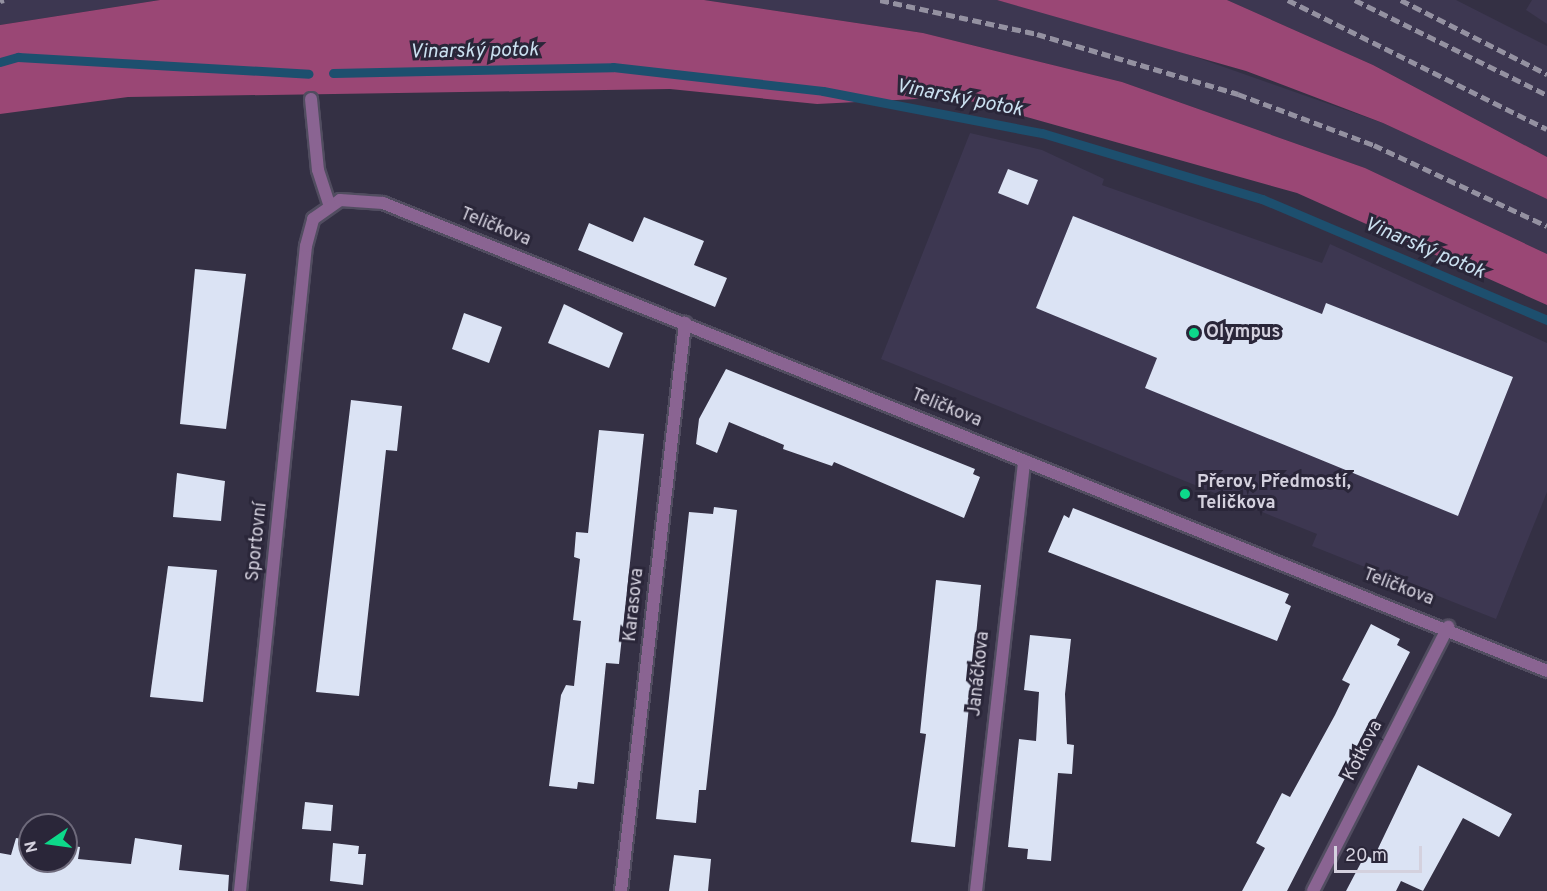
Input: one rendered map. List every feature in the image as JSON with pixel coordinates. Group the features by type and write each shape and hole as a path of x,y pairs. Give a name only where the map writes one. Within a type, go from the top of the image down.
{"street":[{"path":"311,99 318,170 329,204"},
{"name":"Teličkova","path":"329,204 353,198 383,203 1024,461 1448,627 1547,671"},
{"name":"Sportovní","path":"240,891 306,246 313,219 329,204"},
{"name":"Karasova","path":"621,891 685,323"},
{"name":"Janáčkova","path":"976,891 1024,461"},
{"name":"Kotkova","path":"1313,891 1448,627"}],"shaded area":[{"path":"0,0 160,0 0,25"},
{"path":"160,0 704,0 923,33 1122,82 1365,168 1547,254 1547,305 1297,193 956,97 817,104 670,89 128,97 0,114 0,25"},
{"path":"704,0 997,0 1136,36 1383,123 1547,199 1547,254 1365,168 1122,82 923,33"},
{"path":"997,0 1227,0 1373,65 1547,157 1547,199 1383,123 1246,71"},
{"path":"1227,0 1456,0 1547,46 1547,157 1373,65"},
{"path":"1532,0 1547,0 1547,24 1526,10"},
{"name":"Olympus","path":"970,133 1042,150 1104,179 1102,185 1322,263 1330,244 1547,343 1547,492 1496,619 1312,546 1317,534 881,359"}],"building":[{"path":"1008,169 1038,180 1028,205 998,193"},
{"path":"1073,216 1322,314 1326,303 1513,377 1458,516 1145,388 1157,358 1036,308"},
{"path":"644,217 704,241 694,265 727,278 715,307 578,250 589,223 633,242"},
{"path":"195,269 246,274 226,429 180,424"},
{"path":"564,304 623,333 609,368 548,343"},
{"path":"464,313 502,327 489,363 452,349"},
{"path":"726,369 975,469 973,474 980,477 964,518 834,462 832,466 783,449 784,445 729,422 717,453 696,444 699,419"},
{"path":"351,400 402,406 397,451 386,450 359,696 316,692"},
{"path":"599,430 644,434 619,664 606,663 594,784 578,782 577,789 549,786 561,695 566,685 574,686 581,621 573,620 580,559 574,557 576,532 588,533"},
{"path":"177,473 225,481 221,521 173,517"},
{"path":"714,507 737,510 706,790 699,790 696,823 656,819 689,512 713,514"},
{"path":"1073,508 1289,594 1285,603 1291,606 1277,641 1048,552 1064,515 1069,518"},
{"path":"168,566 217,570 203,702 150,697"},
{"path":"936,580 981,585 955,847 911,842 926,734 920,733"},
{"path":"1371,624 1400,639 1397,645 1410,652 1287,891 1242,891 1265,848 1256,843 1282,793 1290,797 1335,715 1350,684 1342,680"},
{"path":"1030,635 1071,639 1065,694 1067,744 1074,745 1072,774 1058,773 1051,861 1027,859 1028,849 1008,847 1019,739 1036,741 1039,692 1024,690"},
{"path":"1418,765 1512,814 1499,837 1463,818 1423,891 1401,881 1396,891 1346,891 1365,855 1373,859"},
{"path":"305,802 333,805 331,831 302,829"},
{"path":"16,838 18,838 18,873 78,873 78,859 131,864 135,838 182,845 179,870 229,875 228,891 0,891 0,853 11,855"},
{"path":"333,843 359,846 358,854 366,854 363,885 330,881"},
{"path":"674,855 711,859 708,891 669,891"}],"waterway":[{"name":"Vinarský potok","path":"0,62 18,57 309,74"},
{"name":"Vinarský potok","path":"333,73 613,67 823,91 1042,133 1262,199 1547,320"}],"railway":[{"path":"0,1 4,0"},
{"path":"880,0 1037,34 1238,94 1374,145 1547,226"},
{"path":"1288,0 1547,129"},
{"path":"1355,0 1547,95"},
{"path":"1401,0 1547,74"}],"place":[{"name":"Olympus","path":"1194,333"},
{"name":"Přerov, Předmostí, Teličkova","path":"1185,494"}]}
